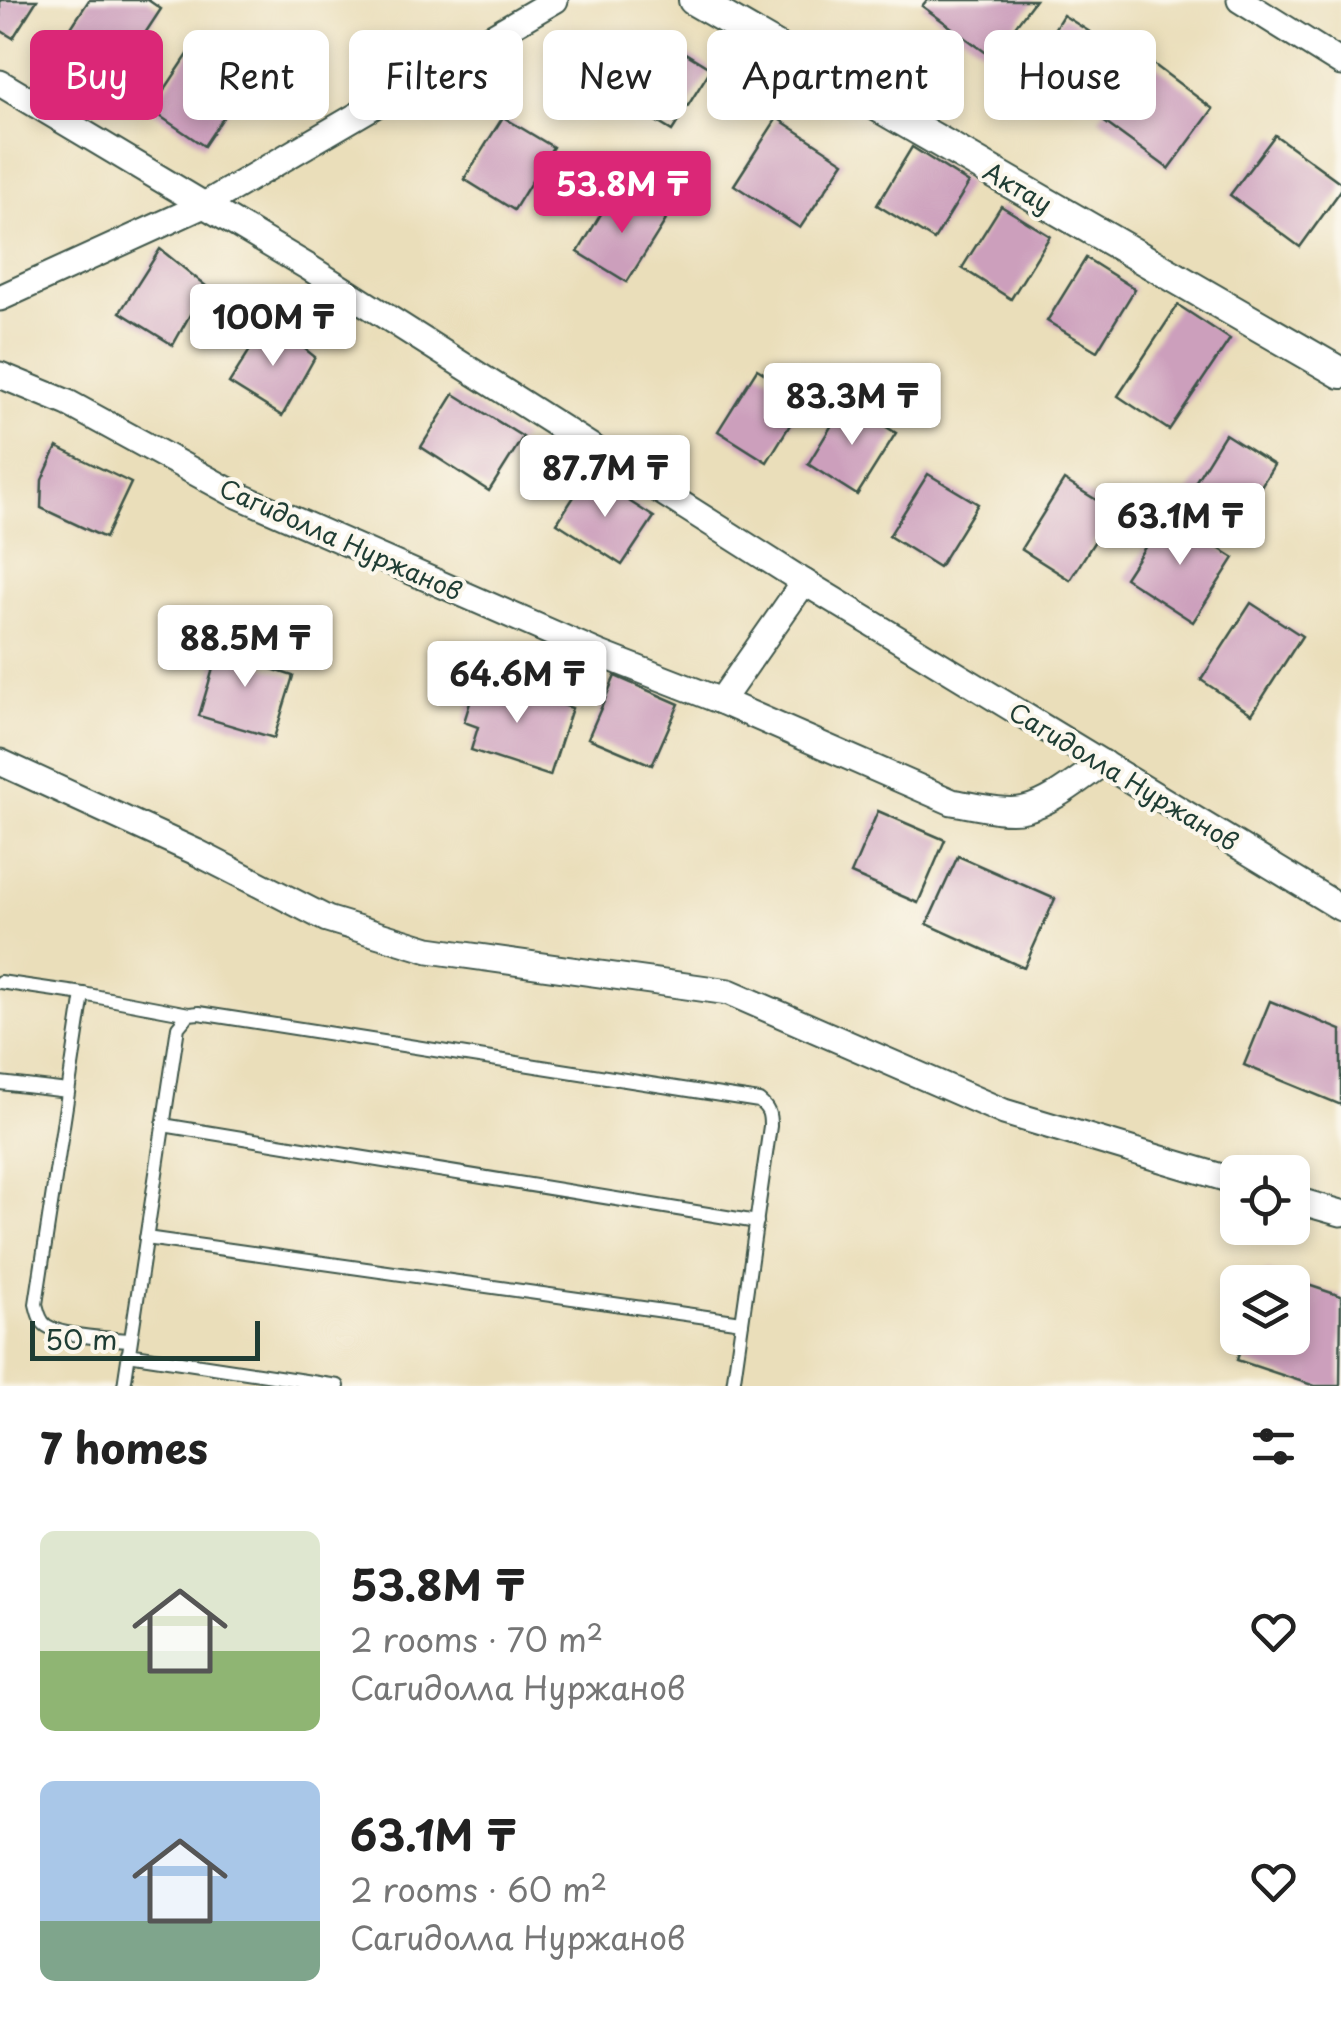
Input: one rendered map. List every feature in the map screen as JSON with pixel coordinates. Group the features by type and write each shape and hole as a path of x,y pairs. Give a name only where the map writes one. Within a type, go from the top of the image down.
{"street":[{"path":"0,298 204,205 555,0"},
{"name":"Актау","path":"694,0 1341,373"},
{"path":"1240,0 1341,63"},
{"name":"Сагидолла Нуржанов","path":"0,83 308,266 804,582 1341,908"},
{"name":"Сагидолла Нуржанов","path":"0,376 68,403 233,493 600,654 721,701 952,802 1023,810 1056,795 1102,763"},
{"path":"721,701 804,582"},
{"path":"0,762 196,852 326,919 429,950 729,992 1004,1112 1220,1177"},
{"path":"1310,1204 1341,1213"}],"lane":[{"path":"0,982 759,1101 770,1114 733,1386"},
{"path":"83,994 36,1304 40,1318 48,1327 129,1347 338,1386"},
{"path":"124,1386 178,1028 189,1014"},
{"path":"0,1083 68,1091"},
{"path":"163,1125 756,1222"},
{"path":"146,1238 742,1322"}],"building":[{"path":"0,0 37,0 13,38 0,30"},
{"path":"89,0 148,0 161,9 147,30 69,30"},
{"path":"927,0 1035,0 1012,30 984,30 984,51 964,37 964,30 955,30 922,6"},
{"path":"1063,15 1087,30 1054,30"},
{"path":"687,54 707,67 707,75 687,107"},
{"path":"183,62 183,120 221,120 204,146 163,118 163,92"},
{"path":"1156,66 1213,109 1169,169 1102,120 1156,120"},
{"path":"501,120 508,120 553,147 514,210 464,179"},
{"path":"654,120 679,120 672,131"},
{"path":"776,120 844,162 800,228 734,185"},
{"path":"1275,135 1341,183 1341,190 1300,247 1230,195"},
{"path":"912,147 969,183 934,240 877,205"},
{"path":"616,189 666,220 627,282 578,252"},
{"path":"1001,206 1050,236 1011,299 962,268"},
{"path":"160,249 206,286 173,345 120,312"},
{"path":"1086,258 1135,289 1097,351 1047,321"},
{"path":"1178,305 1230,339 1169,430 1118,396"},
{"path":"269,320 315,357 282,416 229,383"},
{"path":"757,369 806,399 767,462 718,431"},
{"path":"454,394 523,437 489,491 421,447"},
{"path":"846,402 896,433 857,495 808,464"},
{"path":"1225,434 1274,465 1236,527 1186,497"},
{"path":"57,447 131,483 105,538 41,508 42,480"},
{"path":"928,474 978,504 939,567 889,536"},
{"path":"588,475 654,517 622,565 557,523"},
{"path":"1064,480 1114,511 1070,580 1021,549"},
{"path":"1166,515 1234,558 1193,622 1125,578"},
{"path":"1251,603 1302,636 1252,714 1201,680"},
{"path":"223,635 264,648 259,665 293,676 274,738 199,716"},
{"path":"615,676 679,704 652,765 588,738"},
{"path":"478,677 572,708 550,776 471,750 478,727 464,722"},
{"path":"878,811 945,840 918,903 851,874"},
{"path":"958,856 1055,899 1024,968 927,924"},
{"path":"1270,1001 1341,1030 1341,1105 1244,1065"},
{"path":"1310,1286 1341,1296 1340,1386 1315,1386 1237,1360 1239,1355 1310,1355"}]}
